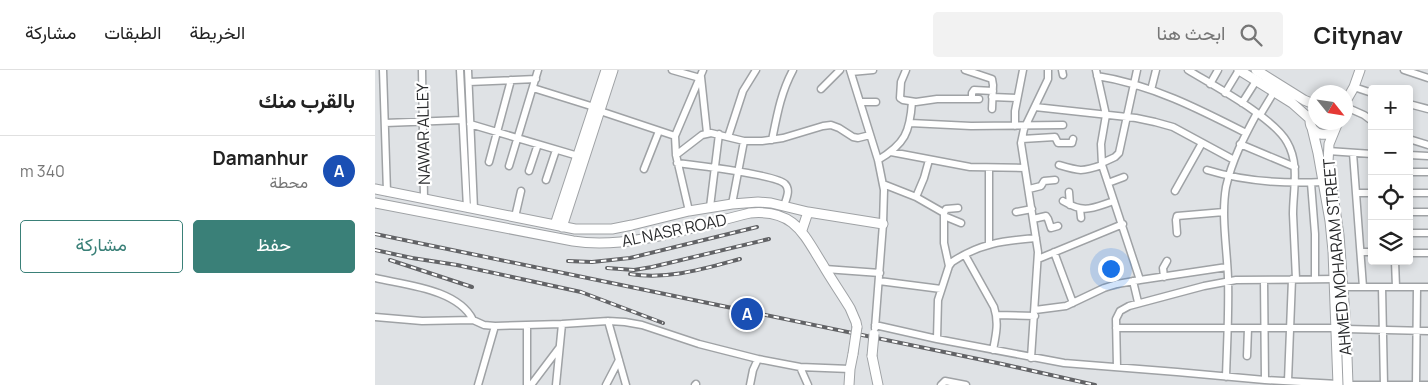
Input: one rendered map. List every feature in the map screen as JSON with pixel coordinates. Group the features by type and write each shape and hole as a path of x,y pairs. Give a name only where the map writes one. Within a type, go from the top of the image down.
{"main road":[{"path":"558,226 597,109 606,70"},
{"path":"558,226 578,156 613,70"},
{"path":"1239,70 1298,108 1308,120"},
{"path":"1256,70 1308,102"},
{"path":"1354,87 1360,70"},
{"name":"AHMED MOHARAM STREET","path":"1312,130 1330,221 1346,329 1343,385"},
{"path":"1316,130 1319,134 1330,134 1333,130"},
{"name":"AHMED MOHARAM STREET","path":"1335,130 1328,151 1330,179 1339,235 1340,281 1335,328 1343,385"},
{"name":"AL NASR ROAD","path":"375,189 575,229 612,229 710,207 758,202 883,224"},
{"name":"AL NASR ROAD","path":"375,203 579,242 614,243 634,241 750,213 760,212 778,215 802,230 850,308 856,322 857,327 849,385"},
{"path":"802,230 808,212"},
{"path":"632,225 631,235 634,241"},
{"path":"612,229 615,234 614,243"},
{"path":"875,330 872,356 878,385"}],"street":[{"path":"383,70 387,192"},
{"name":"NAWAR ALLEY","path":"422,70 424,199"},
{"path":"460,70 462,120 470,208"},
{"path":"468,70 470,208"},
{"path":"509,166 538,70"},
{"path":"672,70 701,74"},
{"path":"728,137 743,91 756,70"},
{"path":"772,140 779,102 793,70"},
{"path":"821,89 840,70"},
{"path":"873,70 850,71 878,160 883,184 883,224 875,330 937,339 1064,364 1343,385 1428,385"},
{"path":"907,70 901,82 900,98 903,100 912,102 975,99 972,93 974,90 1017,98"},
{"path":"965,70 990,78 993,81 992,109"},
{"path":"1015,126 1015,111 1023,70"},
{"path":"1031,358 1038,258 1022,139 1026,125 1048,79 1048,70"},
{"path":"1059,165 1081,171 1086,170 1102,164 1119,153 1137,70"},
{"path":"1151,90 1156,70"},
{"path":"1188,70 1258,114 1286,140 1294,157 1294,280 1288,381"},
{"path":"1210,84 1218,70"},
{"path":"1225,93 1239,70"},
{"path":"1404,70 1428,78"},
{"path":"1096,73 1151,90 1187,104 1246,133"},
{"path":"1096,73 1106,115 1101,144 1102,164 1123,224 1137,280 1138,302"},
{"path":"701,74 707,133"},
{"path":"689,211 676,159 675,136 701,74"},
{"path":"469,82 535,79"},
{"path":"489,162 511,80"},
{"path":"1242,103 1256,80"},
{"path":"1354,87 1368,91"},
{"path":"533,88 675,136"},
{"path":"1226,377 1228,281 1224,212 1225,194 1240,144 1274,92"},
{"path":"860,102 876,102"},
{"path":"878,160 891,152 901,141 910,123 912,102"},
{"path":"1413,105 1428,110"},
{"path":"1035,106 1164,124 1234,160"},
{"path":"1353,110 1368,118"},
{"path":"385,123 462,120"},
{"path":"910,123 971,126 1063,125"},
{"path":"470,124 578,156"},
{"path":"676,159 707,133 753,142 772,140 827,125 835,126 857,138 870,135"},
{"path":"644,169 659,131"},
{"path":"710,207 719,134"},
{"path":"1022,139 1055,137 1060,144 1072,143 1073,139"},
{"path":"1413,140 1428,145"},
{"path":"732,204 744,141"},
{"path":"1175,191 1202,143"},
{"path":"529,171 538,144"},
{"path":"1240,144 1295,167"},
{"path":"546,180 556,150"},
{"path":"1328,151 1368,154"},
{"path":"891,152 970,167 1025,168"},
{"path":"1353,153 1363,287"},
{"path":"1413,155 1428,156"},
{"path":"676,159 768,177 785,183 788,190 784,206"},
{"path":"916,197 929,160"},
{"path":"989,168 989,244"},
{"path":"1207,170 1229,177 1260,182 1323,182"},
{"path":"1413,172 1428,172"},
{"path":"1108,183 1124,177"},
{"path":"1029,189 1041,186 1044,181 1055,180"},
{"path":"1311,183 1315,234 1315,279"},
{"path":"883,184 916,197 961,223"},
{"path":"515,217 521,191"},
{"path":"1069,192 1070,205"},
{"path":"1356,193 1368,193"},
{"path":"1413,193 1428,193"},
{"path":"1063,201 1080,209 1091,208 1114,201"},
{"path":"949,266 944,243 944,214 946,208 958,208"},
{"path":"1016,212 1032,209"},
{"path":"1080,209 1081,218"},
{"path":"1177,233 1177,216 1224,212"},
{"path":"1413,212 1428,212"},
{"path":"1033,219 1046,216 1051,227 1057,226"},
{"path":"1038,258 1123,224"},
{"path":"1413,233 1428,233"},
{"path":"937,339 937,306 949,266 953,260 989,244 1036,238"},
{"path":"1054,252 1073,303"},
{"path":"1361,252 1368,252"},
{"path":"1413,253 1428,253"},
{"path":"965,254 994,307 997,330 993,350"},
{"path":"1164,276 1163,268 1167,261"},
{"path":"1395,265 1396,287"},
{"path":"996,315 1035,313 1073,303 1104,288 1137,280 1227,267"},
{"path":"825,269 880,273"},
{"path":"375,278 415,286 451,298 470,314 473,320"},
{"path":"1117,367 1116,319 1123,308 1138,302 1228,281 1315,279 1340,281 1363,287 1428,287"},
{"path":"1263,280 1265,380"},
{"path":"879,281 941,289"},
{"path":"1383,287 1384,385"},
{"path":"1416,385 1417,287"},
{"path":"375,317 423,321 473,320 495,326 608,321 625,322 642,325 699,344 758,360 800,367 850,369"},
{"path":"608,321 626,385"},
{"path":"557,385 562,324"},
{"path":"527,325 527,385"},
{"path":"477,385 495,326"},
{"path":"1116,328 1335,328"},
{"path":"1247,356 1248,328"},
{"path":"1346,329 1428,331"},
{"path":"531,385 559,348"},
{"path":"606,385 619,360"},
{"path":"751,385 753,370 758,360"},
{"path":"800,367 808,385"},
{"path":"941,385 948,381 967,385"}],"railway":[{"path":"568,261 592,262 630,258 757,227"},
{"path":"375,234 1095,385"},
{"path":"607,268 634,270 652,267 769,239"},
{"path":"375,250 457,265 581,292 663,323"},
{"path":"630,274 672,275 740,259"},
{"path":"390,260 472,287"}],"place":[{"name":"Damanhur","path":"747,314"}]}
